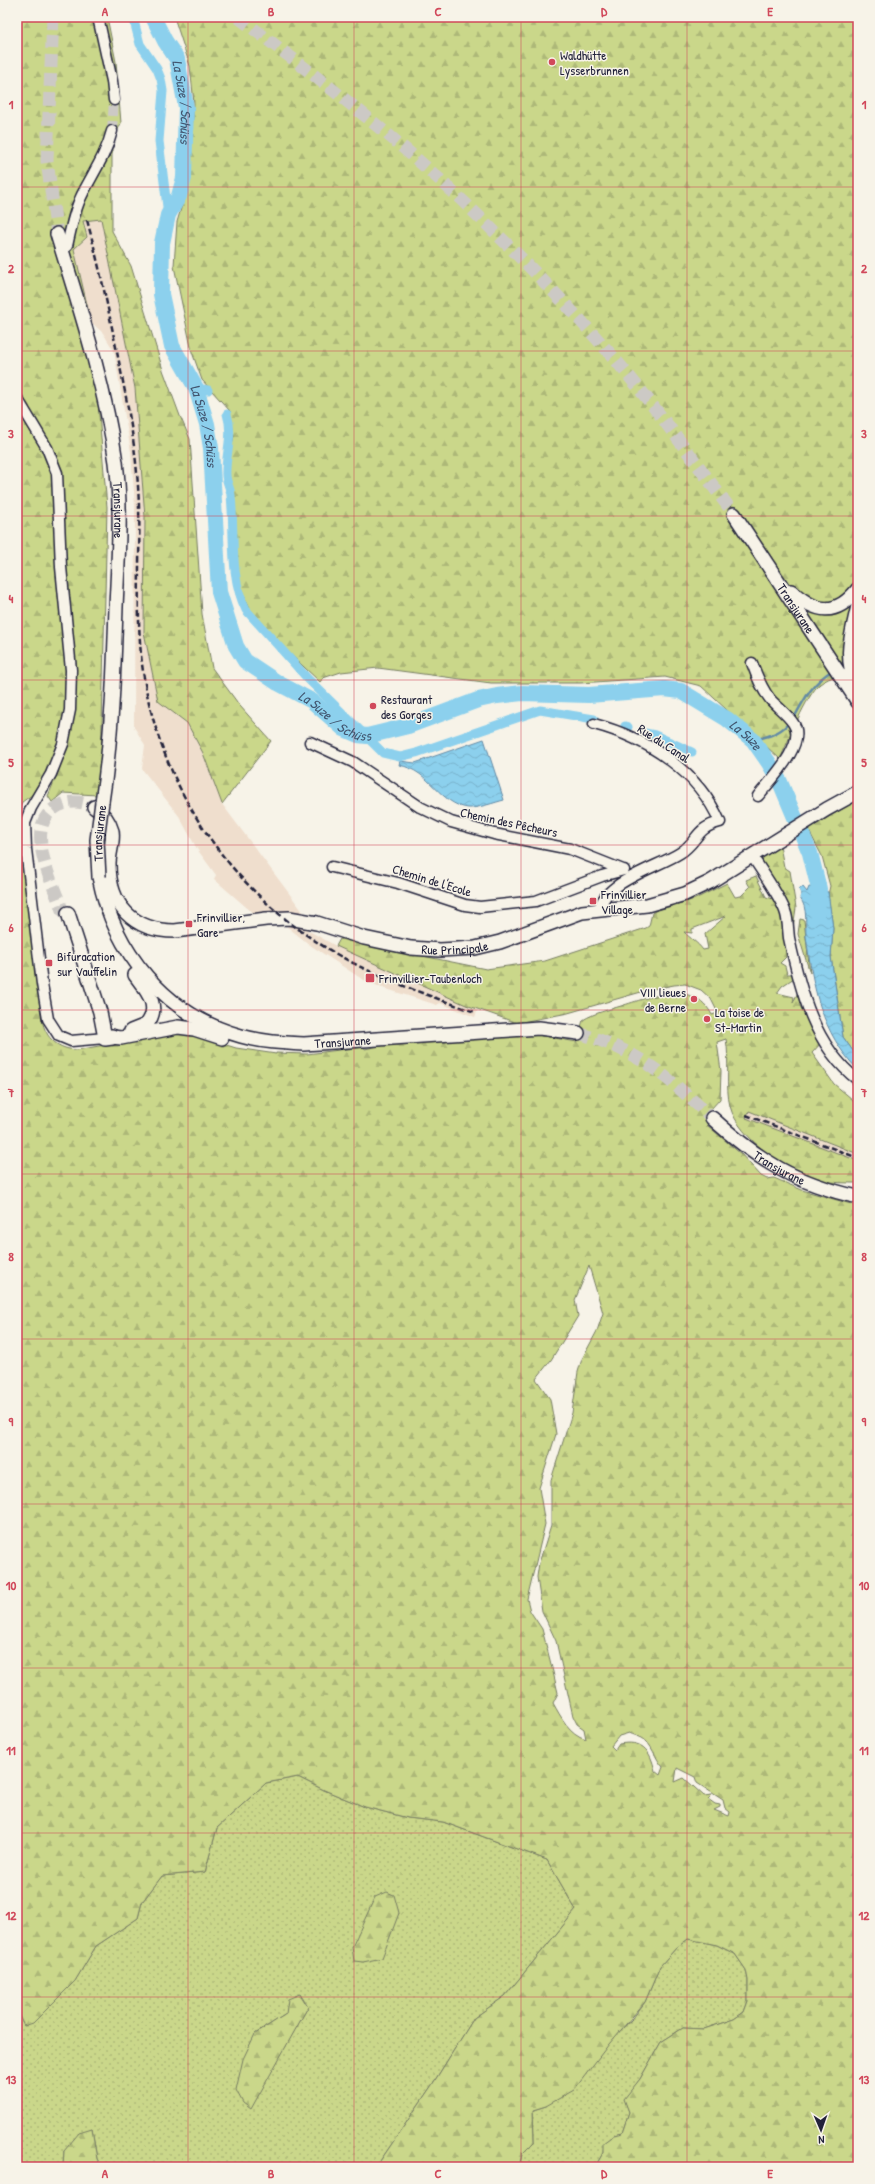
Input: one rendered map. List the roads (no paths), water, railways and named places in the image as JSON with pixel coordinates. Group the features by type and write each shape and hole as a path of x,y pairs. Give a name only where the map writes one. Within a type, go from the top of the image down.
{"main road":[{"name":"Transjurane","path":"57,234 106,406 118,488 119,559 111,738 96,808 99,877 111,920 129,955 149,981 166,997 182,1009 224,1030 266,1042 324,1044 540,1028 578,1033"},
{"name":"Transjurane","path":"734,514 858,702"},
{"path":"776,577 804,602 819,609 829,609 840,605 849,599 858,589"},
{"path":"858,606 850,643 849,658 851,671 858,688"},
{"name":"Rue Principale","path":"96,808 110,848 111,888 122,908 138,923 151,928 175,931 266,919 295,919 317,923 387,944 440,950 476,948 500,942 571,915 599,909 647,905 678,897 703,886 825,810 858,792"},
{"path":"68,913 109,1037"},
{"path":"109,1037 143,1028 152,1017 154,1005 152,999 132,971 129,955"},
{"path":"109,1037 127,1037 169,1028 185,1027 239,1044 266,1042"},
{"name":"Transjurane","path":"712,1118 740,1144 783,1172 803,1182 858,1197"}],"street":[{"path":"98,17 112,81 114,100"},
{"path":"68,246 76,211 82,195 104,156 112,131"},
{"path":"17,398 47,448 57,473 61,567 71,670 70,710 63,744 51,774 25,823 27,856 42,984 48,1019 59,1036 72,1041 109,1037"},
{"path":"752,663 764,690 794,724 796,733 795,742 782,768 758,796"},
{"name":"Rue du Canal","path":"594,724 622,732 669,759 687,773 703,790 720,822 702,829 682,852 640,872"},
{"name":"Chemin des Pêcheurs","path":"310,742 353,762 420,807 451,822 494,834 564,847 623,870"},
{"path":"755,854 786,913 790,938 807,1006 814,1022 832,1055 842,1068 858,1080"},
{"name":"Chemin de l'Ecole","path":"332,867 398,883 465,905 480,907 536,900 623,870 640,872"},
{"path":"599,909 602,900 608,894 640,872"}],"water":[{"path":"484,739 504,800 472,808 458,805 449,800 419,774 410,768 399,765 400,761 415,763"},
{"path":"803,887 807,892 809,887 828,892 833,928 831,957 843,1037 858,1058 858,1070 835,1040 827,1025 821,1008 812,974 806,936 806,916 803,902 800,898 801,894 799,889"}],"waterway":[{"path":"133,17 140,44 157,69 161,79 163,91 159,141 168,215"},
{"name":"La Suze / Schüss","path":"153,17 165,41 177,59 186,107 184,178 179,196 168,215 162,243 161,294 172,346 196,388 207,424 211,448 219,592 236,646 245,661 278,683 312,701 344,729 358,735 367,736 408,726 478,700 497,696 522,693 589,695 664,689 681,691 727,719 753,740 769,763 780,782 810,853 819,889 817,912"},
{"path":"196,388 208,390"},
{"path":"227,414 230,430 226,475 231,493 235,569 237,583 246,610 308,679 383,753 400,757 416,753 540,710 594,719"},
{"path":"794,718 815,685 820,679 833,670"},
{"name":"La Suze","path":"753,740 777,732 789,723"},
{"path":"645,733 655,735 692,752"}],"tunnel":[{"path":"53,17 47,161 57,234"},
{"path":"238,17 327,85 413,156 505,242 596,337 629,376 734,514"},
{"path":"112,131 114,100"},
{"path":"68,913 62,910 47,870 41,840 42,827 47,815 63,804 76,802 85,803 94,807"},
{"path":"578,1033 619,1048 651,1066 666,1077 712,1118"}],"railway":[{"path":"87,220 114,336 135,452 139,508 139,620 142,664 150,708 164,751 182,791 204,830 231,865 261,898 296,927 333,952 367,970 402,985 475,1012"},
{"path":"746,1115 858,1158"}],"place":[{"name":"Waldhütte Lysserbrunnen","path":"552,62"},
{"name":"Restaurant des Gorges","path":"373,706"},
{"name":"Frinvillier Village","path":"593,901"},
{"name":"Frinvillier, Gare","path":"189,924"},
{"name":"Bifuracation sur Vauffelin","path":"49,963"},
{"name":"Frinvillier-Taubenloch","path":"370,978"},
{"name":"VIII lieues de Berne","path":"694,999"},
{"name":"La toise de St-Martin","path":"707,1019"}]}
